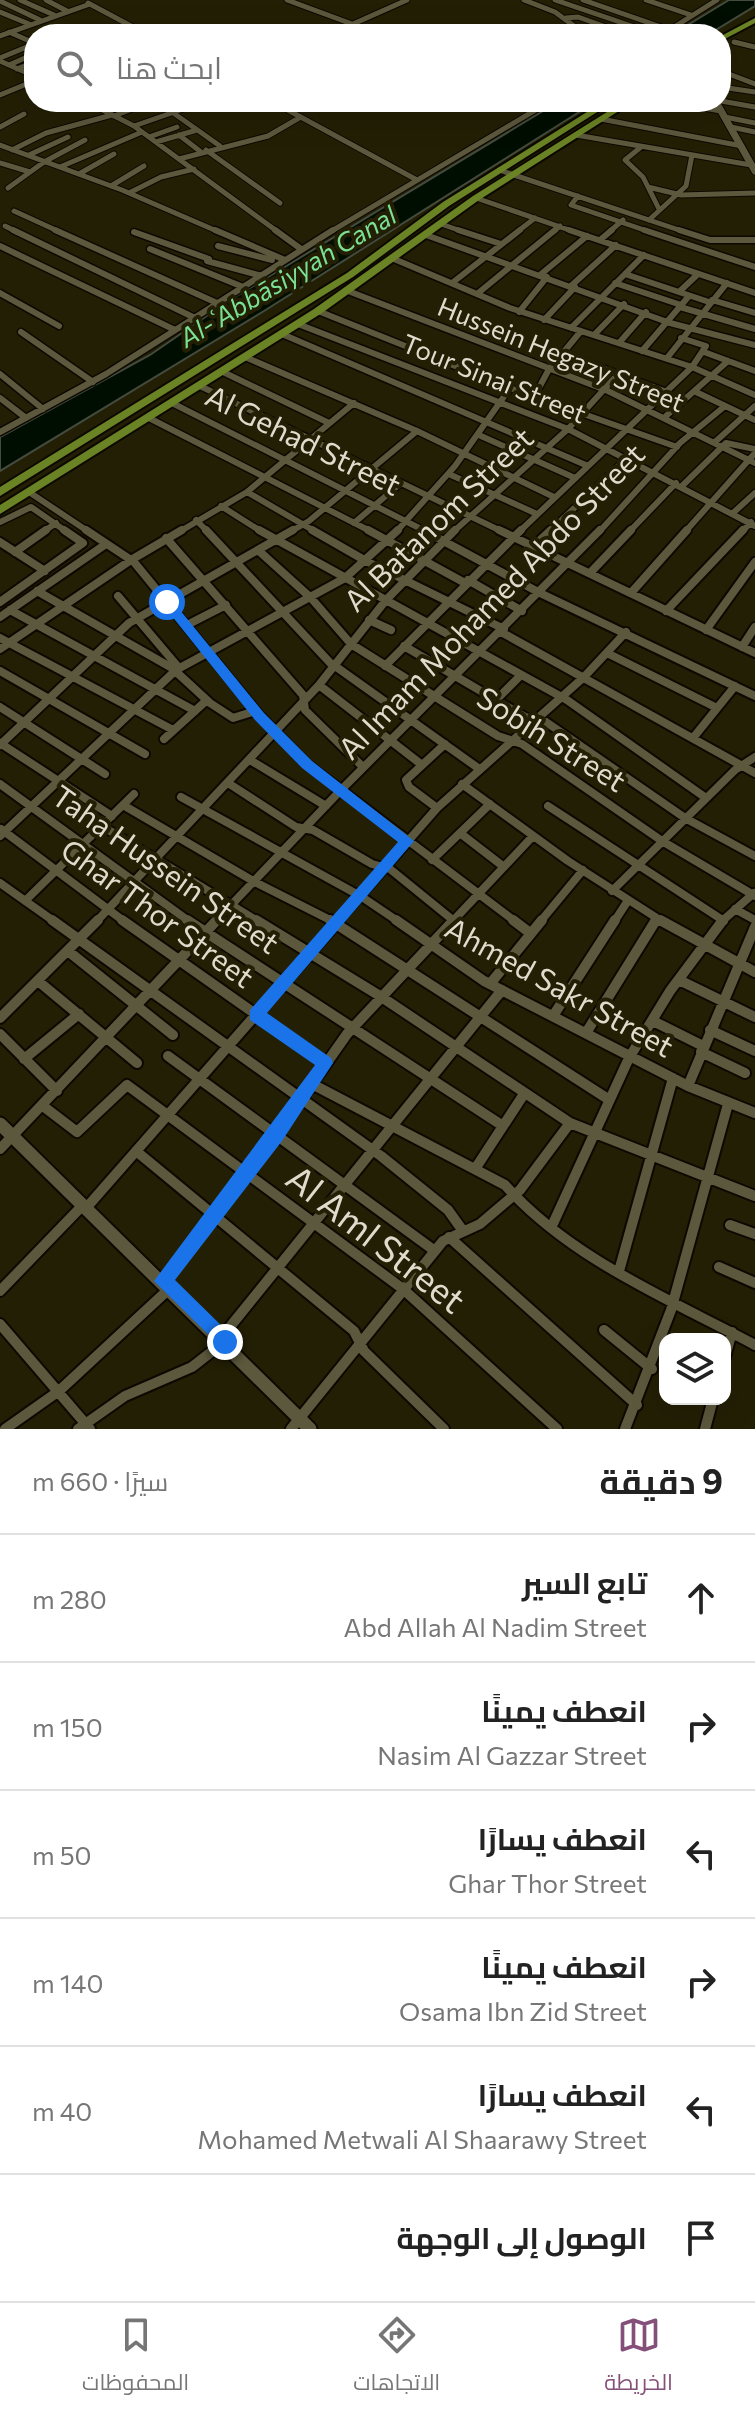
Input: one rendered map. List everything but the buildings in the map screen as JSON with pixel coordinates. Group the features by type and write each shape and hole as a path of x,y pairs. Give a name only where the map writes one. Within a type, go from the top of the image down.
{"highway":[{"path":"731,35 753,25"},
{"path":"731,44 753,25"},
{"path":"0,492 358,270 446,204 593,112"},
{"path":"0,510 298,324 394,259 476,198 613,112"},
{"path":"236,346 238,352 248,356"},
{"path":"215,359 225,360 226,369"}],"main road":[{"path":"723,114 753,168"}],"street":[{"path":"20,0 55,16"},
{"path":"46,0 67,11"},
{"path":"84,0 128,24"},
{"path":"287,0 353,24 407,0"},
{"path":"524,0 573,24"},
{"path":"555,0 626,24"},
{"path":"583,0 653,24"},
{"path":"646,0 691,15"},
{"path":"678,24 717,0"},
{"path":"0,1 41,20"},
{"path":"0,12 30,24 90,4"},
{"path":"566,18 578,17 598,24"},
{"path":"0,26 24,39"},
{"path":"0,36 24,26"},
{"path":"734,42 755,47"},
{"path":"0,59 24,48"},
{"path":"9,65 24,58"},
{"path":"0,59 24,72"},
{"path":"17,69 24,66"},
{"path":"731,75 755,84"},
{"path":"0,95 24,81"},
{"path":"731,88 755,92"},
{"path":"731,104 755,107"},
{"path":"107,112 134,126 301,249"},
{"path":"12,150 46,133 122,112"},
{"path":"134,126 172,112 220,146"},
{"path":"289,112 417,180"},
{"path":"0,432 93,382 301,249 532,112"},
{"path":"714,112 755,123"},
{"path":"0,127 24,114"},
{"path":"179,159 268,136 299,118"},
{"path":"601,119 742,146"},
{"path":"149,137 177,127"},
{"path":"731,127 755,132"},
{"path":"156,142 197,130"},
{"path":"60,167 142,132"},
{"path":"179,135 280,203"},
{"path":"576,135 753,168"},
{"path":"28,156 68,137"},
{"path":"8,188 44,162 85,140"},
{"path":"0,145 129,193 283,261"},
{"path":"642,146 625,160 641,174 659,209"},
{"path":"79,174 114,154"},
{"path":"649,220 659,209 681,195 692,178 692,155"},
{"path":"0,163 30,172"},
{"path":"111,186 144,166"},
{"path":"129,193 159,178 194,169"},
{"path":"499,170 710,240 755,240"},
{"path":"648,187 681,195 755,193"},
{"path":"578,196 571,205 755,267"},
{"path":"476,198 755,293"},
{"path":"14,211 217,303"},
{"path":"600,240 631,214"},
{"path":"452,283 535,218"},
{"path":"441,224 501,244"},
{"path":"5,226 195,318"},
{"path":"477,294 560,226"},
{"path":"134,232 208,260 262,276"},
{"path":"201,269 225,234"},
{"path":"426,235 668,321 755,345"},
{"path":"519,312 544,276 587,236"},
{"path":"544,320 573,286 616,245"},
{"path":"0,246 175,330"},
{"path":"218,246 283,261"},
{"path":"150,249 243,287"},
{"path":"571,328 644,255"},
{"path":"394,259 519,312 667,358 755,395"},
{"path":"625,274 755,314 746,326"},
{"path":"679,292 698,274"},
{"path":"615,283 755,329"},
{"path":"667,358 727,283"},
{"name":"Hussein Hegazy Street","path":"348,291 647,407 752,461"},
{"path":"0,293 59,326"},
{"path":"642,351 689,296"},
{"path":"594,335 624,304"},
{"path":"318,311 510,388 677,447"},
{"path":"619,343 646,312"},
{"name":"Tour Sinai Street","path":"298,324 568,429 753,523"},
{"path":"534,397 548,371 581,331"},
{"path":"21,332 93,382"},
{"path":"282,334 588,466"},
{"path":"385,666 466,581 692,367 704,352 705,345 681,338"},
{"path":"704,352 755,371"},
{"path":"562,353 664,391"},
{"path":"248,356 417,431 554,497"},
{"path":"666,416 728,361"},
{"path":"226,369 329,423"},
{"name":"Al Batanom Street","path":"0,1018 157,861 319,685 369,620 405,580 470,515 568,429 619,373"},
{"path":"0,374 43,409"},
{"path":"200,386 755,653"},
{"path":"1,832 177,669 311,598 366,561 433,498 481,436 510,388"},
{"path":"696,392 755,420"},
{"path":"0,398 26,418"},
{"name":"Al Gehad Street","path":"172,403 349,490 540,593 755,696"},
{"path":"0,649 131,560 247,492 354,403"},
{"name":"Al Imam Mohamed Abdo Street","path":"0,1149 363,767 570,563 677,447 725,406"},
{"path":"590,573 755,406"},
{"path":"149,418 522,611"},
{"path":"112,816 0,744 136,618 302,526 374,470 417,431"},
{"path":"481,436 575,478"},
{"path":"631,593 752,461 755,451 730,442 719,444"},
{"path":"535,545 627,458"},
{"path":"451,475 537,514"},
{"path":"354,523 401,483"},
{"path":"29,492 131,560 255,711 340,791 530,933"},
{"path":"247,492 302,526 502,631 755,773"},
{"path":"733,513 755,493"},
{"path":"221,506 276,541 427,620 562,698 706,798"},
{"path":"0,522 27,507 83,543 0,602"},
{"path":"196,520 240,562 335,666 478,768"},
{"path":"15,552 56,523"},
{"path":"666,611 753,523"},
{"path":"166,538 303,695 305,710 363,767"},
{"path":"0,542 45,571"},
{"path":"0,617 106,544"},
{"name":"Sobih Street","path":"259,551 311,598 351,644 510,740 522,744 662,841 754,894"},
{"path":"706,630 752,571 755,562"},
{"path":"0,589 9,596"},
{"path":"37,591 177,669"},
{"path":"118,596 177,669 207,700 236,719 255,711"},
{"path":"187,625 226,605"},
{"path":"10,610 195,711"},
{"path":"369,620 391,630"},
{"path":"742,647 755,627"},
{"path":"0,1291 136,1151 437,808 478,768 562,698 626,632"},
{"path":"0,638 173,730"},
{"path":"404,646 496,700 535,720 546,722 685,818 755,856"},
{"path":"607,653 717,708"},
{"path":"0,671 145,754"},
{"path":"496,700 521,675"},
{"path":"319,685 422,765"},
{"path":"693,738 735,686"},
{"path":"164,739 207,700"},
{"path":"0,707 105,774"},
{"path":"437,808 406,784 445,744"},
{"path":"612,891 706,798 755,757"},
{"path":"250,760 326,806"},
{"path":"228,783 304,829 394,871 454,921"},
{"name":"Taha Hussein Street","path":"0,784 206,934 354,1026 503,1126"},
{"path":"462,784 627,902 701,946 755,972"},
{"path":"25,901 134,794"},
{"name":"Ahmed Sakr Street","path":"181,797 358,896 490,984 688,1086 755,1113"},
{"path":"432,860 490,804"},
{"path":"123,805 255,882 335,923 608,1099"},
{"path":"548,806 724,921"},
{"path":"102,826 380,996 570,1123 755,1196"},
{"name":"Ghar Thor Street","path":"1,832 179,963 325,1063"},
{"path":"460,833 504,867"},
{"path":"5,1429 59,1391 166,1285 354,1026 533,836"},
{"path":"490,984 583,870"},
{"path":"0,883 300,1101 374,1151 448,1210 463,1231"},
{"path":"551,1228 575,1185 608,1099 653,1021 701,946 735,909 754,894"},
{"path":"553,1016 627,902"},
{"path":"735,909 755,920"},
{"path":"586,1033 656,920"},
{"path":"688,1086 737,963 755,927"},
{"path":"68,951 173,1035"},
{"path":"679,980 755,1017"},
{"path":"38,981 137,1063"},
{"path":"0,1324 59,1391 84,1427 125,1396 192,1367 223,1340 502,990"},
{"path":"24,1059 79,1014"},
{"path":"653,1021 745,1073"},
{"path":"710,1030 755,1051"},
{"path":"0,1034 57,1091"},
{"path":"168,1056 435,1251"},
{"path":"619,1271 673,1078"},
{"name":"Al Aml Street","path":"43,1106 77,1132 126,1084 403,1289 557,1429"},
{"path":"312,1084 475,1169 514,1194 551,1228 619,1271 755,1344"},
{"path":"475,1169 524,1094"},
{"path":"625,1429 652,1369 674,1300 728,1104"},
{"path":"0,1125 223,1340 300,1425 360,1343 435,1251 449,1237 480,1224 514,1194 570,1123"},
{"path":"136,1151 280,1266 354,1331 367,1355 444,1429"},
{"path":"730,1225 755,1234"},
{"path":"449,1237 637,1405"},
{"path":"719,1267 755,1283"},
{"path":"604,1330 652,1369"},
{"path":"705,1429 711,1405"}],"water":[{"path":"729,0 755,0 755,6 725,24 689,24"},
{"name":"Al-ʿAbbāsiyyah Canal","path":"541,112 579,112 264,311 0,471 0,437 150,355 230,300"}],"route":[{"path":"167,602 260,716 307,764 407,841 256,1015 325,1063 276,1135 163,1281 225,1342"}]}
